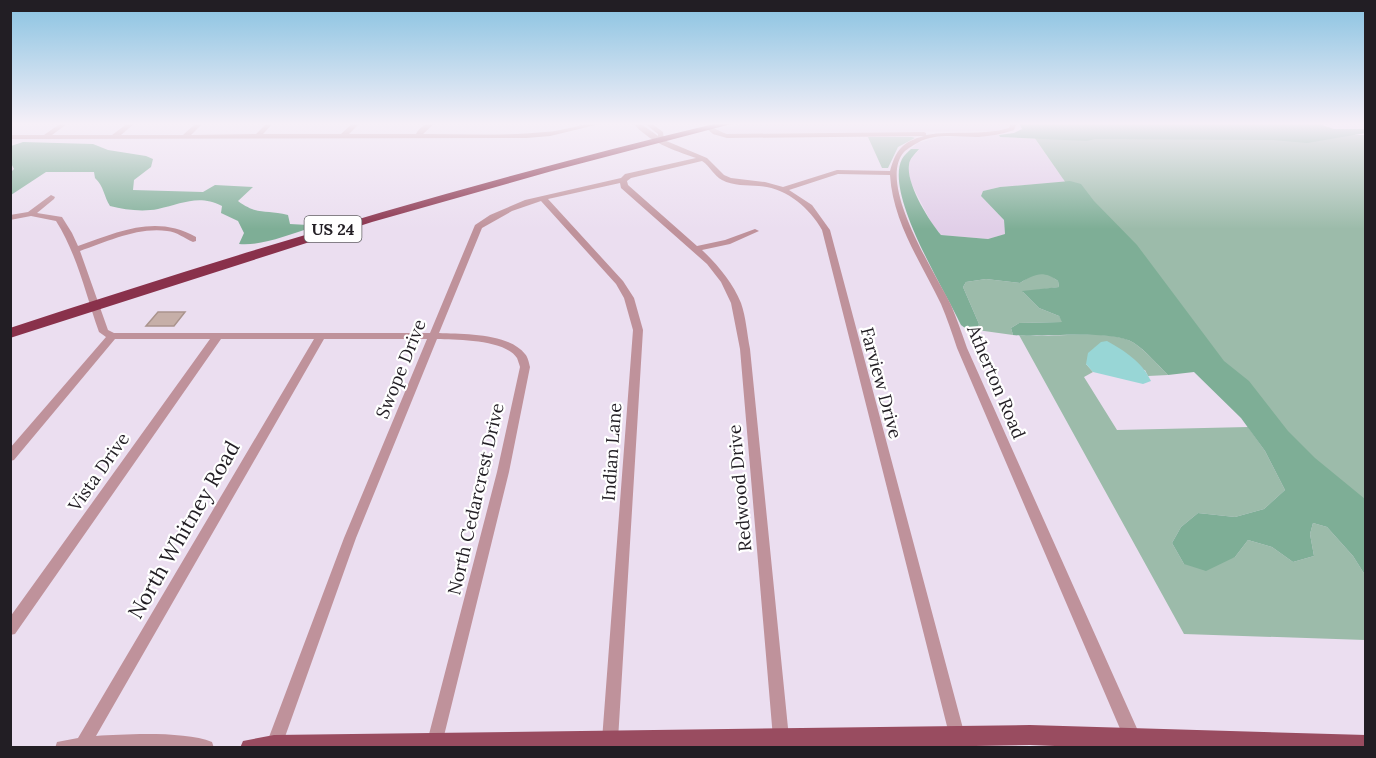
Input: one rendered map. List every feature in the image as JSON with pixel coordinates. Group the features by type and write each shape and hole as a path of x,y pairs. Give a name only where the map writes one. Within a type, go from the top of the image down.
{"highway":[{"name":"US 24","path":"10,333 281,245 448,195 587,158"}],"main road":[{"path":"250,747 435,742 957,736 1365,745"}],"street":[{"path":"783,189 837,172 892,174 897,158"},
{"name":"Swope Drive","path":"274,745 350,538 478,227 505,212 544,199 702,159"},
{"name":"Farview Drive","path":"702,159 711,164 718,175 725,179 767,184 783,189 810,207 821,219 826,230 957,736"},
{"name":"Atherton Road","path":"892,174 899,209 910,235 947,306 962,348 1133,739"},
{"name":"Redwood Drive","path":"623,180 624,186 710,262 725,282 740,314 781,738"},
{"path":"31,214 51,196"},
{"name":"Indian Lane","path":"544,199 620,283 629,298 638,330 610,740"},
{"path":"10,218 31,214 59,219 75,250 104,332 112,336 10,457"},
{"path":"75,250 129,233 151,229 173,229 194,239"},
{"path":"695,249 727,242 755,231"},
{"name":"North Cedarcrest Drive","path":"112,336 432,336 472,338 510,346 523,356 525,367 503,472 435,742"},
{"name":"Vista Drive","path":"10,629 217,337"},
{"name":"North Whitney Road","path":"82,744 320,337"},
{"path":"63,747 82,744 184,744 206,747"}],"shaded area":[{"path":"11,158 152,158 151,167 134,180 133,190 203,192 215,185 253,187 238,201 251,209 288,215 290,224 308,225 310,228 266,242 239,244 244,233 238,221 221,213 222,206 198,200 146,210 110,206 94,172 46,172 11,195 11,172 14,169"},
{"path":"878,158 893,158 888,168 882,168"},
{"path":"911,158 909,163 911,182 925,212 941,235 988,239 1005,234 1004,220 981,196 983,191 1000,187 1070,181 1081,184 1094,201 1137,245 1224,361 1249,381 1288,431 1315,458 1365,499 1365,575 1353,556 1327,527 1313,523 1310,534 1314,556 1293,562 1272,547 1248,540 1235,557 1206,571 1184,564 1172,543 1181,527 1198,513 1235,517 1264,509 1285,490 1265,451 1241,418 1194,372 1168,375 1134,343 1110,336 1013,335 1011,328 1019,323 1062,322 1059,316 1039,308 1022,291 1059,287 1058,281 1048,275 1035,276 1020,283 986,279 966,282 963,287 979,324 977,330 969,331 961,325 909,218 901,195 899,175 902,159"},
{"path":"1049,158 1065,182 1000,187 983,191 981,196 1004,220 1005,234 988,239 941,235 932,224 911,183 908,168 910,160"},
{"path":"1049,158 1365,158 1365,552 1140,290"},
{"path":"1047,273 1058,281 1059,287 1023,292 1039,308 1059,316 1063,322 1019,323 1011,328 1013,335 977,330 979,324 963,287 966,282 986,279 1020,283 1034,274"},
{"path":"1019,335 1111,336 1134,343 1148,354 1168,375 1148,376 1145,370 1086,364 1093,372 1084,377 1117,430 1248,427 1265,451 1285,490 1264,509 1235,517 1198,513 1181,527 1172,543 1184,564 1235,557 1248,540 1272,547 1293,562 1314,556 1310,534 1313,523 1327,527 1353,556 1365,575 1365,640 1184,634"},
{"path":"1107,341 1138,362 1151,381 1143,384 1093,372 1086,364 1088,353 1101,342"}],"building":[{"path":"158,312 185,312 174,326 146,326"}]}
